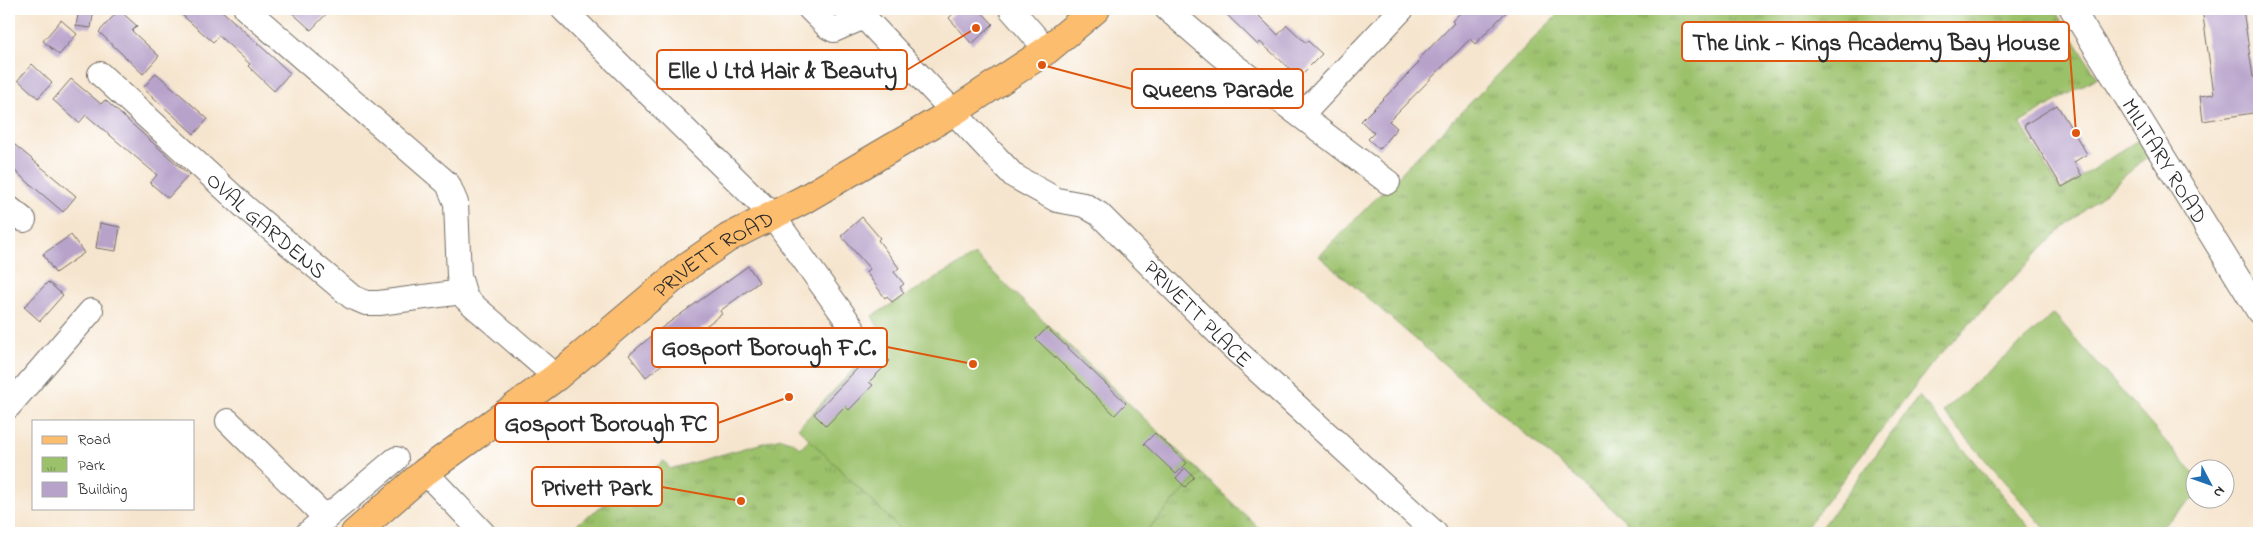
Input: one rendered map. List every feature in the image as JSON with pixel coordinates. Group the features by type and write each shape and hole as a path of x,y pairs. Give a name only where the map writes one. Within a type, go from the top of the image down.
{"main road":[{"name":"PRIVETT ROAD","path":"354,533 425,472 556,377 689,265 728,238 812,195 952,112 1047,50 1096,9"}],"street":[{"path":"246,9 448,184 457,209 459,276 462,292 471,305 556,377"},
{"path":"563,9 772,215 852,327"},
{"name":"PRIVETT PLACE","path":"810,9 828,27 834,30 864,17 952,112 1019,179 1056,200 1084,205 1099,214 1232,346 1434,533"},
{"path":"1011,9 1047,50"},
{"path":"1167,9 1219,54 1388,182"},
{"path":"1302,115 1402,9"},
{"name":"MILITARY ROAD","path":"2072,9 2259,312"},
{"name":"OVAL GARDENS","path":"100,74 247,209 352,297 366,303 379,303 462,292"},
{"path":"9,406 91,311"},
{"path":"228,419 326,518"},
{"path":"308,533 396,460"},
{"path":"425,472 483,533"}],"green space":[{"path":"1563,9 2055,9 2097,77 2020,123 2061,190 2138,140 2148,156 2052,238 1934,361 1802,533 1640,533 1319,256"},
{"path":"975,255 1201,473 1144,533 904,533 798,428 884,338 872,316"},
{"path":"2054,314 2186,465 2186,506 2154,533 2049,533 1943,411"},
{"path":"1919,396 2034,533 1818,533"},
{"path":"781,438 793,442 800,448 810,439 904,533 565,533 664,461 670,469"},
{"path":"1201,473 1264,533 1144,533"}],"building":[{"path":"79,9 94,9 91,28 76,26"},
{"path":"175,9 220,9 290,73 274,91 248,66 250,64 219,36 213,42"},
{"path":"288,9 331,9 311,30"},
{"path":"958,9 979,9 993,24 972,44 949,18"},
{"path":"1221,9 1252,9 1278,35 1287,25 1306,43 1308,41 1322,54 1299,77 1260,42 1258,45"},
{"path":"1464,9 1509,9 1475,44 1470,39 1389,121 1397,128 1379,149 1368,139 1374,133 1361,121 1419,63 1417,61 1454,23 1452,21"},
{"path":"2202,9 2243,9 2253,77 2259,76 2259,112 2203,121 2200,96 2214,94"},
{"path":"119,10 137,26 132,31 159,56 143,74 99,32"},
{"path":"61,20 77,34 59,55 43,41"},
{"path":"32,64 52,83 38,98 18,80"},
{"path":"156,73 208,119 194,134 143,88"},
{"path":"71,79 101,104 105,100 189,175 168,198 150,183 157,175 86,115 79,123 53,100"},
{"path":"2057,105 2087,154 2074,162 2082,176 2062,187 2024,125"},
{"path":"9,140 76,196 63,212 9,166"},
{"path":"862,217 880,238 878,240 899,268 894,272 904,284 900,287 904,293 892,302 887,296 885,298 866,272 870,269 841,236"},
{"path":"100,223 120,227 116,251 96,248"},
{"path":"71,235 84,253 55,273 43,254"},
{"path":"748,266 759,282 720,311 722,314 688,339 690,342 646,377 629,355 660,329"},
{"path":"48,282 63,295 40,321 24,307"},
{"path":"1047,328 1126,403 1115,415 1036,339"},
{"path":"876,349 890,361 869,382 873,385 849,410 845,406 826,426 814,414"},
{"path":"1155,433 1187,463 1176,474 1144,444"},
{"path":"1185,468 1194,477 1185,487 1176,478"}],"place":[{"name":"Elle J Ltd Hair & Beauty","path":"976,28"},
{"name":"Queens Parade","path":"1042,65"},
{"name":"The Link - Kings Academy Bay House","path":"2076,133"},
{"name":"Gosport Borough F.C.","path":"973,364"},
{"name":"Gosport Borough FC","path":"789,397"},
{"name":"Privett Park","path":"741,501"}]}
